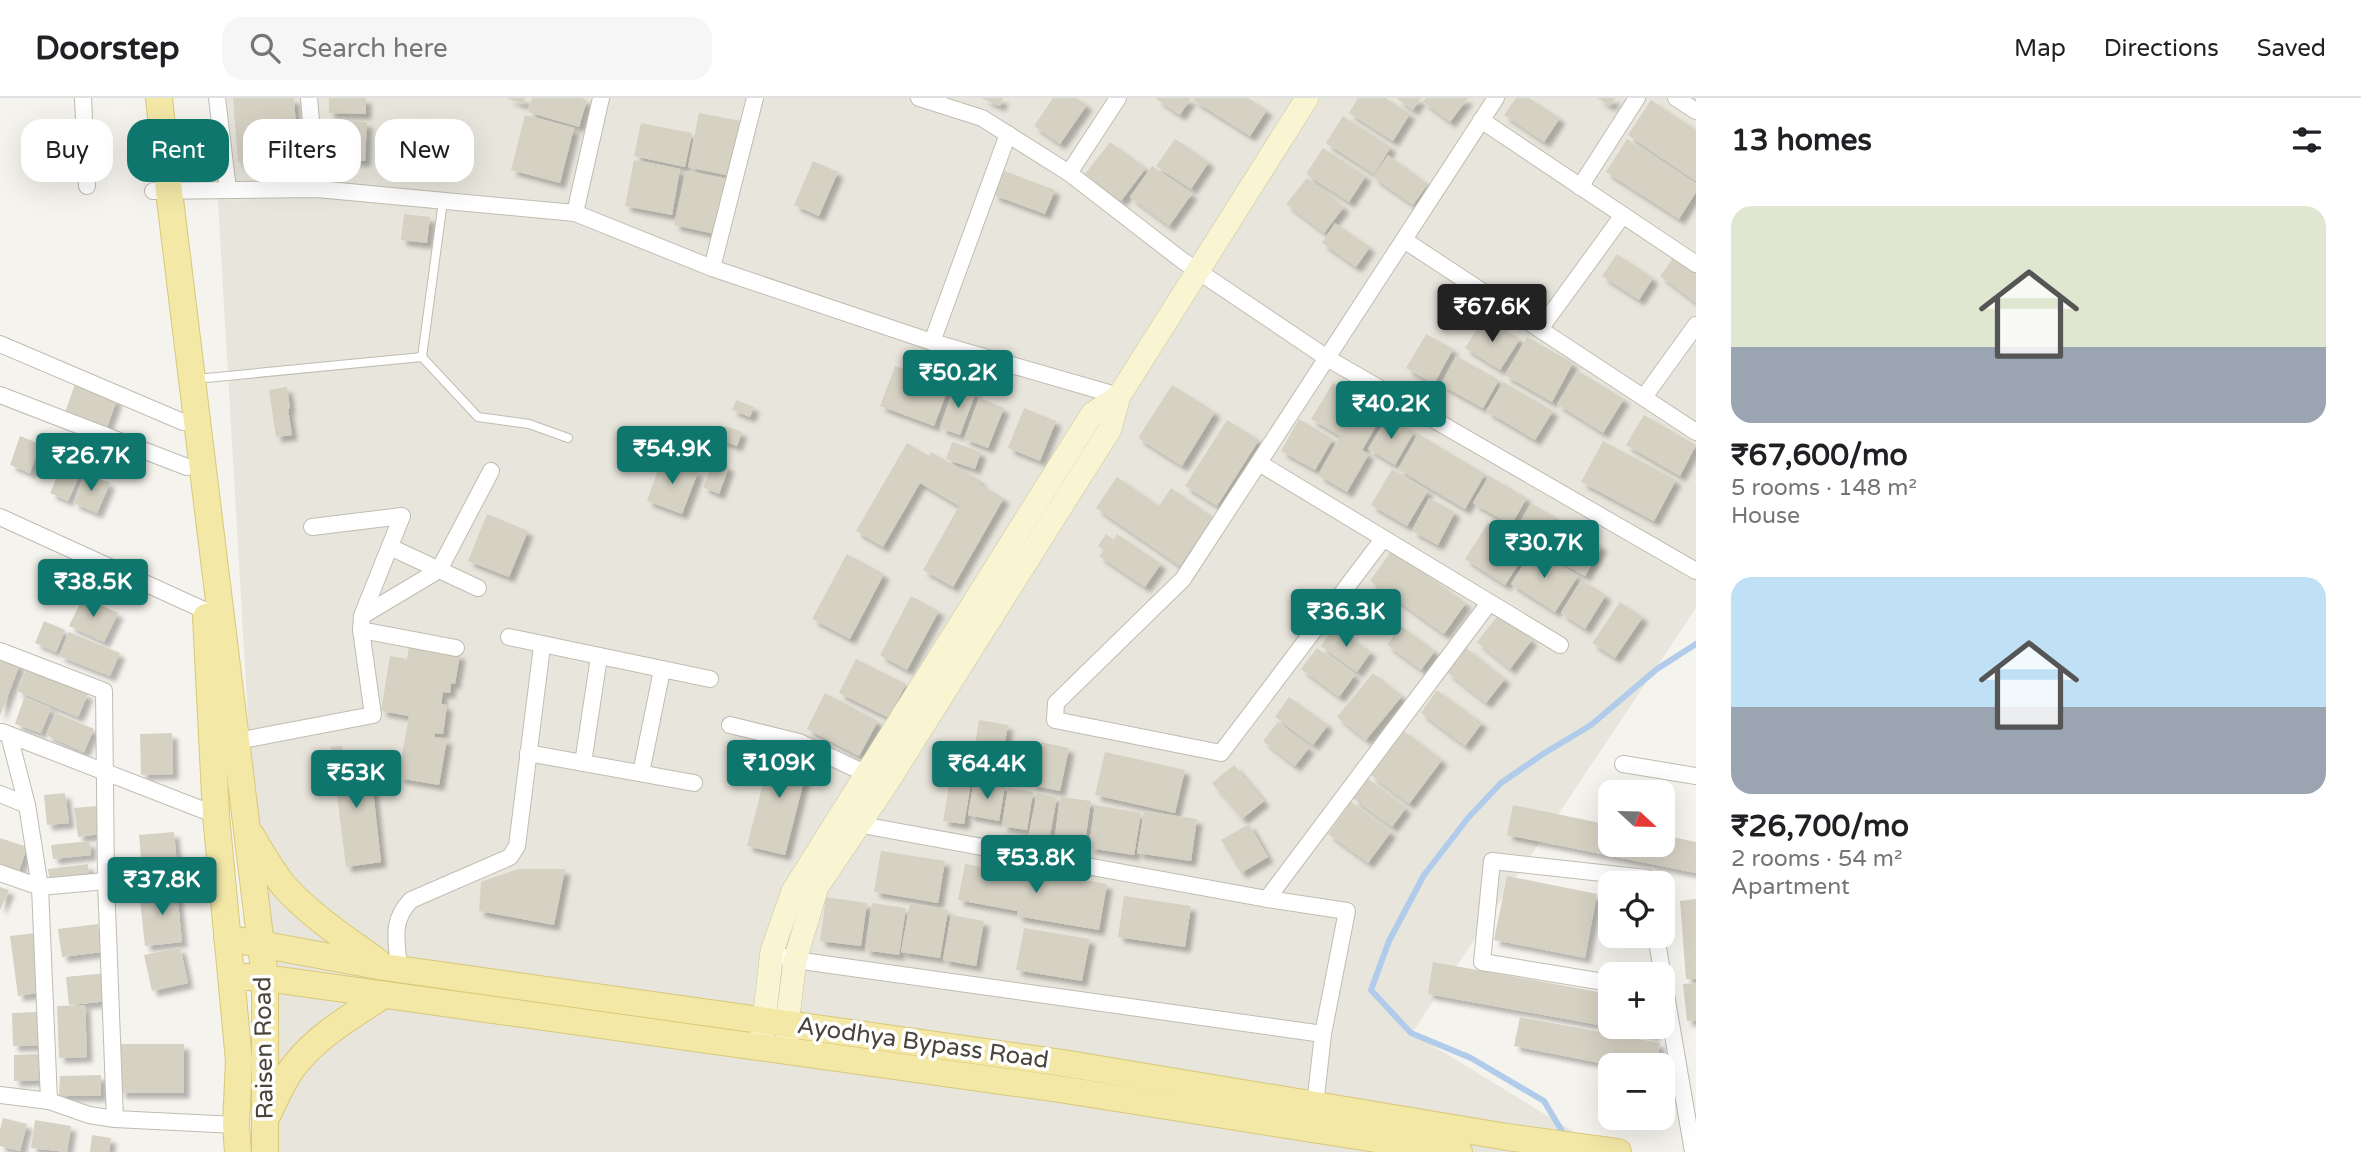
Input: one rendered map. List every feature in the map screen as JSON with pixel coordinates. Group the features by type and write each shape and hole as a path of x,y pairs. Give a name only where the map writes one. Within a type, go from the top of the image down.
{"main road":[{"path":"142,98 161,191"},
{"path":"159,98 161,191"},
{"name":"Raisen Road","path":"161,191 193,379 265,978 265,1152"},
{"name":"Raisen Road","path":"161,191 187,467 206,611 216,815 239,1061 236,1125 238,1152"},
{"path":"248,831 278,877 304,906 329,928 391,968"},
{"name":"Ayodhya Bypass Road","path":"227,938 1059,1089 1459,1152"},
{"name":"Ayodhya Bypass Road","path":"231,976 774,1036 1063,1063 1507,1137 1618,1152"},
{"path":"265,1118 292,1068 309,1048 384,995"}],"street":[{"path":"83,98 87,186"},
{"path":"217,98 228,189"},
{"path":"309,98 317,189"},
{"path":"575,213 601,98"},
{"path":"712,268 755,98"},
{"path":"919,98 982,118 1069,173 1199,272 1327,358 1696,571"},
{"path":"1069,173 1118,98"},
{"path":"774,1036 817,887 849,822 1110,429 1119,396 1307,98"},
{"path":"1383,539 1221,753 1055,720 1056,703 1183,579 1496,98"},
{"path":"1580,187 1637,98"},
{"path":"1676,98 1696,111"},
{"path":"1481,120 1696,264"},
{"path":"932,342 1008,134"},
{"path":"161,191 317,189 575,213 712,268 932,342 1119,396"},
{"path":"1540,329 1623,215"},
{"path":"1404,240 1696,432"},
{"path":"1644,397 1696,325"},
{"path":"0,344 183,422"},
{"path":"0,395 187,467"},
{"path":"1259,463 1560,645"},
{"path":"361,623 439,570 491,471"},
{"path":"237,741 373,715 361,623 402,516 312,527"},
{"path":"0,517 206,611"},
{"path":"390,547 478,588"},
{"path":"1267,899 1489,603"},
{"path":"361,623 456,648"},
{"path":"509,638 710,679"},
{"path":"391,968 396,921 411,900 510,857 517,846 542,646"},
{"path":"0,651 104,691 106,881 115,1119"},
{"path":"583,762 599,657"},
{"path":"641,773 662,670"},
{"path":"730,725 799,742 877,778"},
{"path":"4,733 216,815"},
{"path":"4,733 27,805 40,887 49,1101"},
{"path":"528,752 694,783"},
{"path":"1622,764 1696,776"},
{"path":"0,794 27,805"},
{"path":"849,822 1267,899 1347,911 1323,1034 1315,1105"},
{"path":"774,1036 772,951 793,891 849,822"},
{"path":"1598,873 1492,861 1482,962 1598,981"},
{"path":"0,873 40,887 106,881"},
{"path":"772,951 795,960 1323,1034"},
{"path":"1673,1039 1693,1152"},
{"path":"0,1095 49,1101 89,1115 115,1119 236,1125"}],"lane":[{"path":"422,357 443,201"},
{"path":"193,379 422,357"},
{"path":"422,357 478,417 529,424 568,438"}],"shaded area":[{"path":"212,98 1696,98 1696,608 1412,1033 1602,1149 1625,1152 264,1152 261,944 217,182 229,182 229,119 213,119"}],"building":[{"path":"233,98 294,98 295,119 243,119 243,162 238,162"},
{"path":"329,98 366,98 366,114 329,113"},
{"path":"506,98 525,98 523,104"},
{"path":"532,98 587,100 579,127 528,112"},
{"path":"981,98 1003,98 1000,106"},
{"path":"1053,98 1077,98 1087,105 1060,144 1034,126"},
{"path":"1155,98 1191,98 1180,115"},
{"path":"1248,98 1267,110 1250,136 1193,100"},
{"path":"1358,98 1386,98 1410,114 1393,141 1349,113"},
{"path":"1396,98 1421,98 1413,110"},
{"path":"1426,98 1468,98 1450,122 1423,102"},
{"path":"1516,98 1529,98 1560,118 1544,142 1504,115"},
{"path":"1597,98 1615,98 1610,106"},
{"path":"1651,100 1696,130 1696,181 1628,135"},
{"path":"699,113 741,121 730,176 688,167"},
{"path":"525,115 574,128 560,183 511,170"},
{"path":"1343,116 1391,147 1374,174 1326,143"},
{"path":"361,122 367,122 365,161 361,161"},
{"path":"641,123 692,133 685,167 634,156"},
{"path":"1175,139 1209,162 1191,189 1156,166"},
{"path":"1627,139 1696,184 1696,192 1679,219 1606,172"},
{"path":"1110,142 1146,168 1121,201 1085,174"},
{"path":"1323,148 1366,176 1349,202 1306,174"},
{"path":"1388,155 1428,184 1413,205 1373,177"},
{"path":"634,160 680,169 672,215 625,206"},
{"path":"813,161 838,172 819,216 794,205"},
{"path":"1152,166 1192,194 1169,226 1130,197"},
{"path":"1002,170 1055,190 1045,214 993,195"},
{"path":"686,171 727,179 715,234 674,225"},
{"path":"1307,178 1344,207 1324,233 1286,204"},
{"path":"404,214 430,217 427,243 401,240"},
{"path":"1335,223 1370,247 1356,267 1322,243"},
{"path":"1617,254 1653,278 1639,300 1602,276"},
{"path":"1675,256 1696,272 1696,303 1660,276"},
{"path":"1485,317 1520,339 1500,370 1465,348"},
{"path":"1426,334 1453,349 1434,384 1406,368"},
{"path":"1527,337 1573,363 1552,402 1505,375"},
{"path":"1456,356 1499,380 1483,408 1441,385"},
{"path":"895,366 949,386 934,426 880,406"},
{"path":"1578,371 1624,399 1603,433 1557,404"},
{"path":"1503,382 1553,411 1535,440 1486,411"},
{"path":"1333,383 1383,414 1362,450 1369,454 1347,492 1318,475 1340,436 1311,419"},
{"path":"75,384 117,399 105,433 63,418"},
{"path":"955,385 976,392 960,435 940,428"},
{"path":"1172,385 1215,412 1182,466 1138,438"},
{"path":"287,387 292,435 276,437 269,390"},
{"path":"979,398 1004,408 988,448 964,439"},
{"path":"736,400 754,407 750,417 732,410"},
{"path":"1024,408 1056,421 1040,461 1008,448"},
{"path":"1644,415 1696,445 1680,476 1626,445"},
{"path":"1388,416 1414,432 1395,465 1368,449"},
{"path":"1299,419 1333,439 1315,470 1281,451"},
{"path":"1227,420 1259,440 1217,506 1185,486"},
{"path":"725,426 742,432 737,446 720,440"},
{"path":"1418,434 1485,474 1465,509 1398,469"},
{"path":"20,436 40,444 30,473 10,465"},
{"path":"1603,441 1676,480 1654,521 1581,482"},
{"path":"952,442 981,452 975,469 946,459"},
{"path":"907,443 929,456 931,452 981,481 979,484 1004,498 953,587 923,570 959,506 920,483 883,547 856,531"},
{"path":"662,458 698,472 682,514 647,501"},
{"path":"714,460 729,467 719,494 703,487"},
{"path":"63,463 81,471 68,501 50,493"},
{"path":"1392,469 1428,491 1407,526 1371,505"},
{"path":"85,473 110,483 97,513 73,503"},
{"path":"1489,476 1527,498 1511,525 1473,503"},
{"path":"1117,477 1159,506 1171,488 1213,517 1180,566 1096,508"},
{"path":"1429,498 1455,512 1438,545 1412,531"},
{"path":"1531,503 1555,517 1539,545 1515,531"},
{"path":"487,514 528,531 509,577 468,561"},
{"path":"1559,521 1602,546 1585,576 1542,552"},
{"path":"1488,523 1528,549 1505,585 1465,559"},
{"path":"1106,534 1114,540 1117,534 1161,564 1145,587 1099,556 1104,550 1098,546"},
{"path":"1534,548 1578,576 1555,612 1511,584"},
{"path":"1392,550 1466,603 1444,634 1370,581"},
{"path":"847,554 884,574 850,639 812,619"},
{"path":"1581,580 1606,595 1585,629 1561,613"},
{"path":"911,596 939,611 907,670 880,655"},
{"path":"83,597 118,613 104,642 69,626"},
{"path":"1620,602 1643,617 1615,658 1592,643"},
{"path":"1499,614 1532,640 1510,669 1477,642"},
{"path":"44,621 65,630 56,652 35,643"},
{"path":"1335,626 1371,652 1357,672 1321,646"},
{"path":"1401,626 1435,651 1421,670 1387,645"},
{"path":"69,632 120,653 110,676 59,656"},
{"path":"409,646 460,654 455,684 451,683 450,693 443,692 441,704 447,705 443,734 435,733 435,737 447,739 439,785 398,778 409,716 381,711 390,656 407,659"},
{"path":"1317,648 1355,675 1339,697 1301,669"},
{"path":"1466,648 1505,679 1486,703 1447,672"},
{"path":"1,657 20,664 0,716 0,660"},
{"path":"856,659 906,684 889,718 839,693"},
{"path":"27,668 88,694 78,717 17,691"},
{"path":"1373,673 1402,696 1366,740 1337,717"},
{"path":"1437,690 1482,723 1465,746 1421,713"},
{"path":"825,693 878,721 859,756 807,729"},
{"path":"1289,697 1328,725 1313,745 1275,717"},
{"path":"24,698 51,708 41,733 15,724"},
{"path":"56,713 94,729 84,752 46,735"},
{"path":"979,720 1008,725 999,775 971,770"},
{"path":"1278,722 1309,748 1295,766 1263,741"},
{"path":"1404,731 1442,760 1409,804 1371,775"},
{"path":"172,733 173,774 141,775 140,734"},
{"path":"1041,742 1069,748 1060,791 1031,785"},
{"path":"773,744 811,753 785,855 747,846"},
{"path":"342,746 343,756 370,763 381,862 346,867 331,747"},
{"path":"1105,752 1185,770 1175,813 1095,795"},
{"path":"1234,765 1264,801 1242,819 1212,783"},
{"path":"951,774 972,777 964,824 943,821"},
{"path":"1368,779 1406,808 1392,827 1353,798"},
{"path":"974,781 1005,785 999,821 968,815"},
{"path":"1008,788 1033,792 1027,830 1002,826"},
{"path":"65,793 69,823 47,825 44,795"},
{"path":"1037,793 1057,797 1048,847 1027,843"},
{"path":"1060,797 1091,801 1085,841 1055,837"},
{"path":"1351,802 1391,832 1368,863 1328,834"},
{"path":"1095,805 1141,813 1134,855 1089,848"},
{"path":"1513,805 1598,823 1598,853 1507,835"},
{"path":"97,806 101,834 78,837 74,808"},
{"path":"1144,811 1197,819 1191,861 1137,853"},
{"path":"1249,824 1268,857 1241,873 1221,840"},
{"path":"174,832 178,877 143,881 139,835"},
{"path":"0,838 27,847 19,871 0,864"},
{"path":"1675,838 1696,842 1696,873 1621,858 1675,858"},
{"path":"90,841 91,855 53,859 51,845"},
{"path":"881,851 945,861 938,903 874,892"},
{"path":"88,864 89,878 50,883 48,869"},
{"path":"965,864 1024,875 1025,869 1107,884 1099,930 1017,916 1019,903 1017,911 958,900"},
{"path":"518,869 565,869 554,925 479,911 481,882"},
{"path":"1507,876 1597,894 1585,958 1494,940"},
{"path":"176,882 182,942 145,946 140,900 161,898 160,884"},
{"path":"0,887 9,890 0,910"},
{"path":"1124,896 1191,906 1185,947 1118,937"},
{"path":"826,897 867,903 861,946 820,941"},
{"path":"1696,899 1696,979 1686,979 1680,901"},
{"path":"872,903 906,908 899,955 865,950"},
{"path":"910,903 948,910 940,958 901,952"},
{"path":"951,915 984,921 976,966 943,960"},
{"path":"98,924 102,952 62,957 58,929"},
{"path":"1024,928 1090,939 1082,981 1016,970"},
{"path":"35,933 43,992 18,996 10,936"},
{"path":"180,947 188,983 152,991 144,955"},
{"path":"1433,962 1598,992 1598,1025 1428,994"},
{"path":"106,973 109,1001 69,1005 66,977"},
{"path":"1696,983 1696,1020 1687,1021 1683,984"},
{"path":"85,1005 87,1057 59,1058 57,1006"},
{"path":"39,1012 40,1045 13,1046 12,1013"},
{"path":"1520,1017 1598,1031 1598,1039 1638,1039 1660,1043 1658,1053 1598,1053 1598,1063 1514,1046"},
{"path":"120,1044 184,1044 184,1093 120,1093"},
{"path":"40,1054 40,1080 14,1081 14,1055"},
{"path":"101,1075 101,1096 59,1096 60,1076"},
{"path":"3,1118 27,1124 20,1151 0,1146"},
{"path":"35,1120 71,1126 67,1152 31,1148"},
{"path":"92,1135 111,1138 109,1152 90,1152"}],"waterway":[{"path":"1566,1138 1544,1101 1471,1058 1411,1033 1371,990 1389,941 1424,875 1468,818 1501,783 1591,725 1657,669 1696,644"}]}
